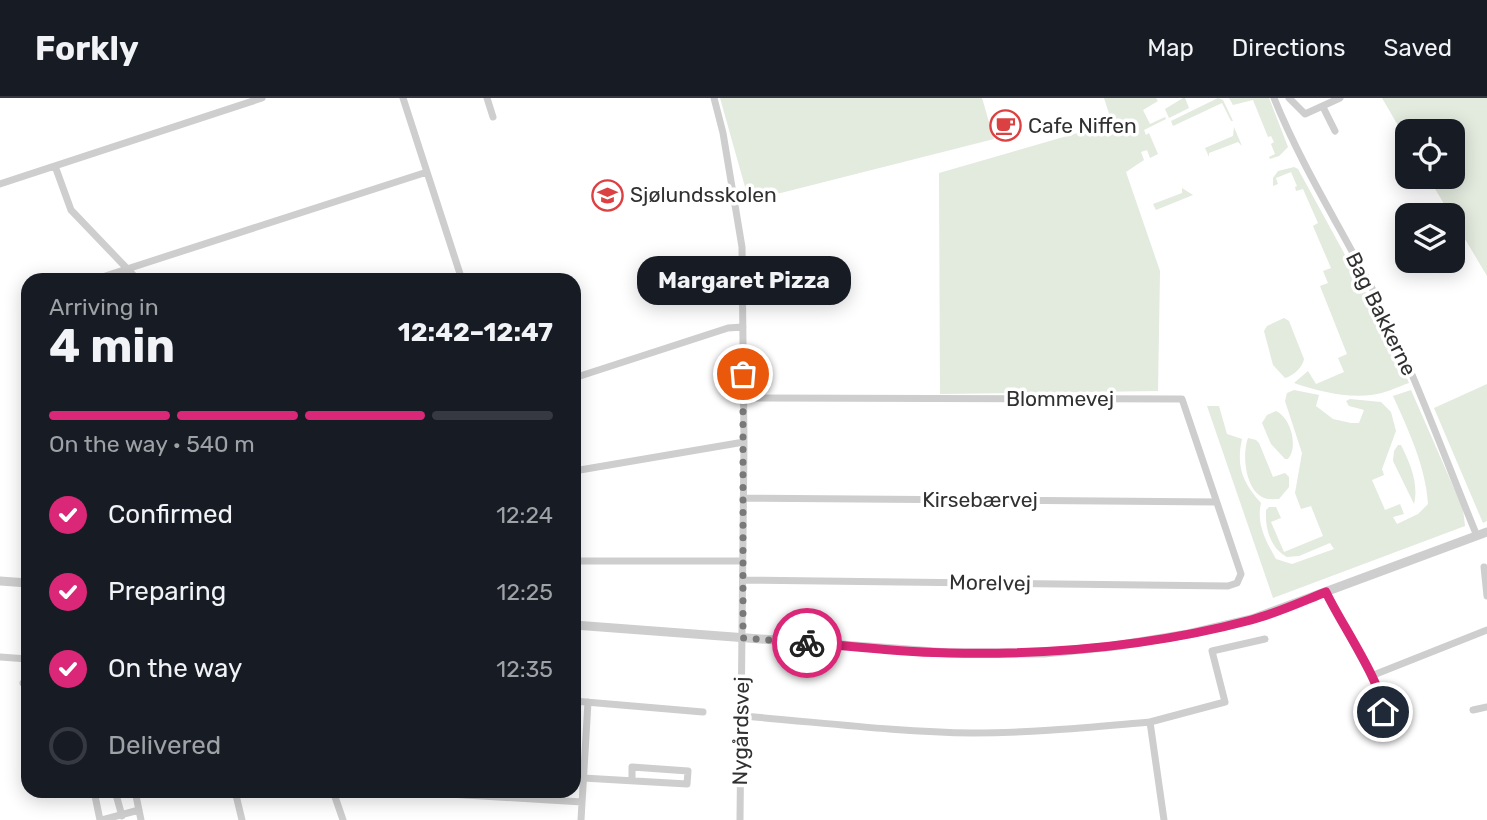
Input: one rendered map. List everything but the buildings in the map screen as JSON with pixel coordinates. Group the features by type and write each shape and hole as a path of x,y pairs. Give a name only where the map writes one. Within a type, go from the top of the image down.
{"street":[{"path":"0,184 262,98"},
{"path":"403,98 460,273"},
{"path":"487,98 494,117"},
{"name":"Nygårdsvej","path":"714,98 723,133 742,247 744,442 740,820"},
{"name":"Bag Bakkerne","path":"1274,98 1288,133 1380,307 1414,379 1477,536"},
{"path":"1289,98 1305,114 1340,98"},
{"path":"1323,107 1335,131"},
{"path":"55,166 71,210 132,273"},
{"path":"115,273 427,172"},
{"path":"581,376 729,328 743,327"},
{"name":"Blommevej","path":"743,398 1182,399 1241,574 1237,583"},
{"path":"581,470 744,442"},
{"name":"Kirsebærvej","path":"743,498 1216,502"},
{"path":"581,626 948,653 1044,653 1115,646 1252,620 1487,532"},
{"path":"581,561 743,561"},
{"path":"1484,567 1487,596"},
{"name":"Morelvej","path":"743,580 1228,586 1237,583"},
{"path":"0,581 21,582"},
{"path":"1326,592 1371,676 1383,705 1381,718"},
{"path":"1371,676 1487,630"},
{"path":"742,716 972,733 1044,731 1150,722 1225,702 1212,651 1265,639"},
{"path":"0,657 21,658"},
{"path":"581,702 703,712"},
{"path":"581,820 588,702"},
{"path":"1473,710 1487,707"},
{"path":"1150,722 1164,820"},
{"path":"583,778 632,781 687,784 688,771 632,767 632,781"},
{"path":"96,798 101,820 139,810"},
{"path":"118,798 122,816"},
{"path":"136,798 141,820"},
{"path":"237,798 242,820"},
{"path":"335,798 343,820"},
{"path":"516,798 582,802"}],"shaded area":[{"path":"720,98 982,98 994,139 749,201"},
{"path":"1104,98 1156,98 1158,101 1143,110 1150,124 1165,117 1166,119 1144,130 1146,135 1149,133 1158,154 1150,158 1147,150 1141,152 1144,160 1126,172 1160,271 1158,391 940,394 939,173 1112,123"},
{"path":"1183,98 1189,108 1169,118 1165,109"},
{"path":"1218,98 1223,100 1233,121 1222,103 1173,126 1171,121"},
{"path":"1229,98 1269,98 1288,147 1279,156 1270,159 1269,157 1275,154 1271,144 1274,142 1271,136 1268,137 1253,100 1233,105"},
{"path":"1382,98 1487,98 1487,276 1465,239 1465,203 1443,203 1435,189 1465,189 1465,119 1395,120"},
{"path":"1234,127 1242,146 1238,142 1209,153 1209,157 1205,148 1233,136"},
{"path":"1294,167 1298,169 1384,326 1409,383 1381,393 1352,396 1294,383 1308,371 1316,384 1344,372 1338,358 1347,354 1320,286 1328,283 1323,271 1331,268 1313,226 1318,223 1303,189 1296,191 1297,186 1291,172 1276,178 1278,184 1273,186 1273,178 1278,171"},
{"path":"1182,188 1193,195 1156,210 1153,204 1182,193"},
{"path":"1284,318 1289,321 1304,359 1297,371 1285,378 1273,365 1264,331 1267,326"},
{"path":"1487,384 1487,521 1483,523 1434,408"},
{"path":"1294,390 1319,395 1316,406 1333,419 1359,423 1364,410 1349,406 1346,401 1350,399 1381,402 1391,412 1396,431 1382,469 1384,475 1372,480 1385,510 1400,504 1404,514 1393,517 1397,524 1418,514 1428,504 1420,462 1393,396 1411,390 1463,509 1465,526 1273,598 1207,406 1219,406 1227,434 1242,439 1240,466 1245,481 1261,503 1260,518 1266,539 1276,559 1292,564 1334,549 1330,543 1299,556 1287,557 1276,548 1266,524 1266,510 1276,507 1281,518 1271,522 1284,552 1323,536 1311,506 1301,509 1295,493 1302,453 1285,401 1287,393"},
{"path":"1276,411 1289,425 1293,440 1288,459 1271,444 1262,423 1267,415"},
{"path":"1248,438 1259,443 1273,477 1285,473 1289,477 1289,487 1279,499 1264,498 1256,493 1252,486 1245,461"},
{"path":"1398,445 1401,445 1413,474 1414,504 1393,461"}],"way so far":[{"path":"743,374 743,638 807,643"}],"place":[{"name":"Cafe Niffen","path":"1005,126"},
{"name":"Sjølundsskolen","path":"607,195"},
{"name":"Margaret Pizza","path":"743,374"}],"route":[{"path":"807,643 948,653 1044,653 1115,646 1188,634 1252,620 1326,592 1371,676 1383,705 1383,712"}]}
